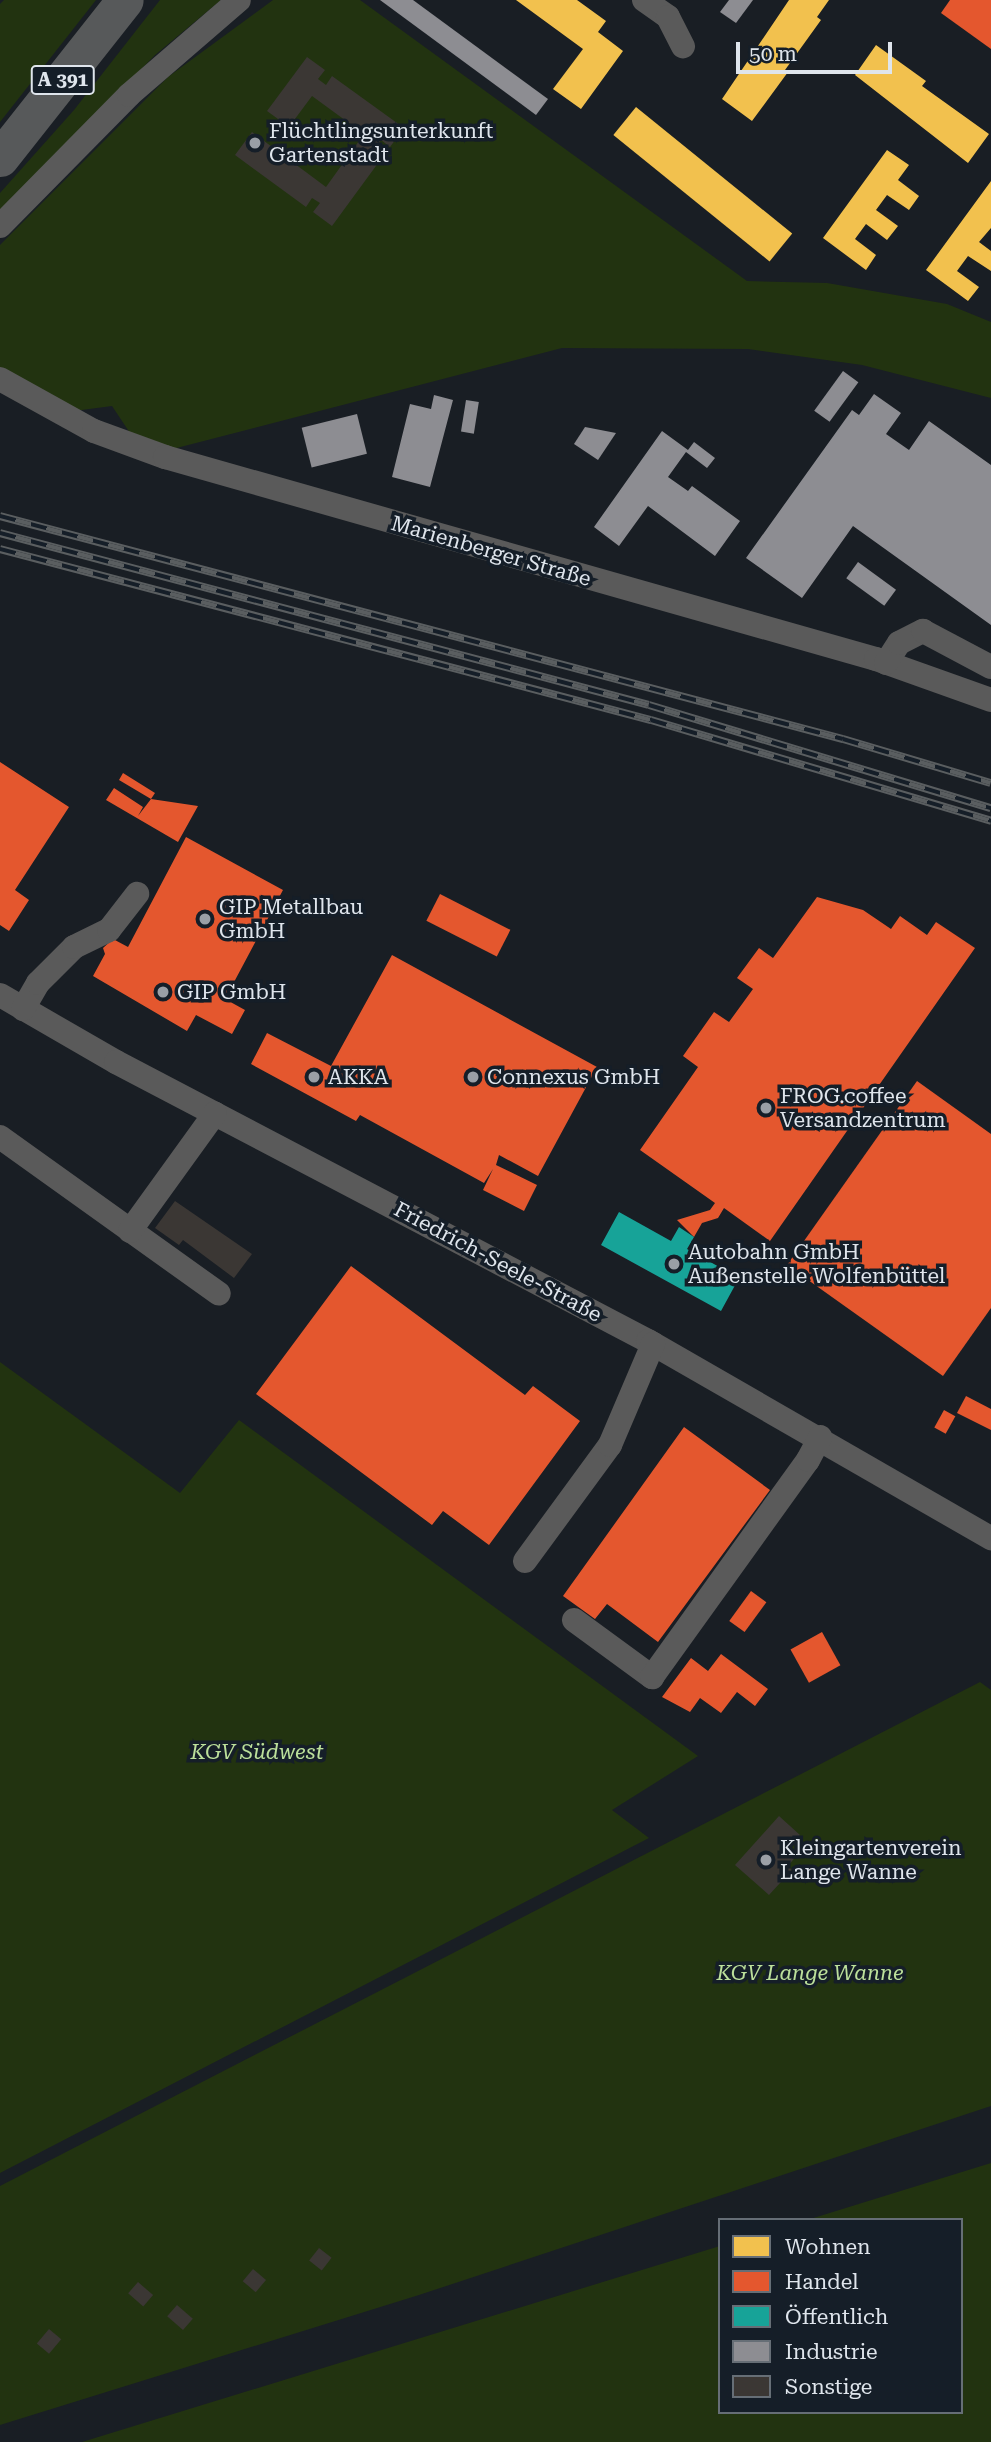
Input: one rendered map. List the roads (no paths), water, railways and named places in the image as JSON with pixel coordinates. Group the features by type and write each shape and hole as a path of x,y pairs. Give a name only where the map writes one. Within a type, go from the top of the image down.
{"highway":[{"name":"A 391","path":"0,158 125,0"}],"street":[{"path":"0,226 130,95 239,0"},
{"path":"645,0 668,17 683,46"},
{"name":"Marienberger Straße","path":"0,379 94,431 164,457 886,663 991,700"},
{"path":"886,663 909,634 923,631 991,667"},
{"path":"23,1009 38,983 74,947 109,930 137,894"},
{"name":"Friedrich-Seele-Straße","path":"0,995 215,1113 653,1344 820,1437 991,1538"},
{"path":"130,1231 215,1113"},
{"path":"0,1137 219,1294"},
{"path":"525,1561 610,1445 653,1344"},
{"path":"574,1620 652,1677 808,1460 820,1437"}],"railway":[{"path":"0,516 843,739 991,783"},
{"path":"0,533 649,705 991,808"},
{"path":"0,549 651,720 991,821"}],"place":[{"name":"Flüchtlingsunterkunft Gartenstadt","path":"255,143"},
{"name":"GIP Metallbau GmbH","path":"205,919"},
{"name":"GIP GmbH","path":"163,992"},
{"name":"AKKA","path":"314,1077"},
{"name":"Connexus GmbH","path":"473,1077"},
{"name":"FROG.coffee Versandzentrum","path":"766,1108"},
{"name":"Autobahn GmbH Außenstelle Wolfenbüttel","path":"674,1264"},
{"name":"Kleingartenverein Lange Wanne","path":"766,1860"}],"park label":[{"name":"KGV Südwest","path":"257,1752"},
{"name":"KGV Lange Wanne","path":"810,1973"}]}
